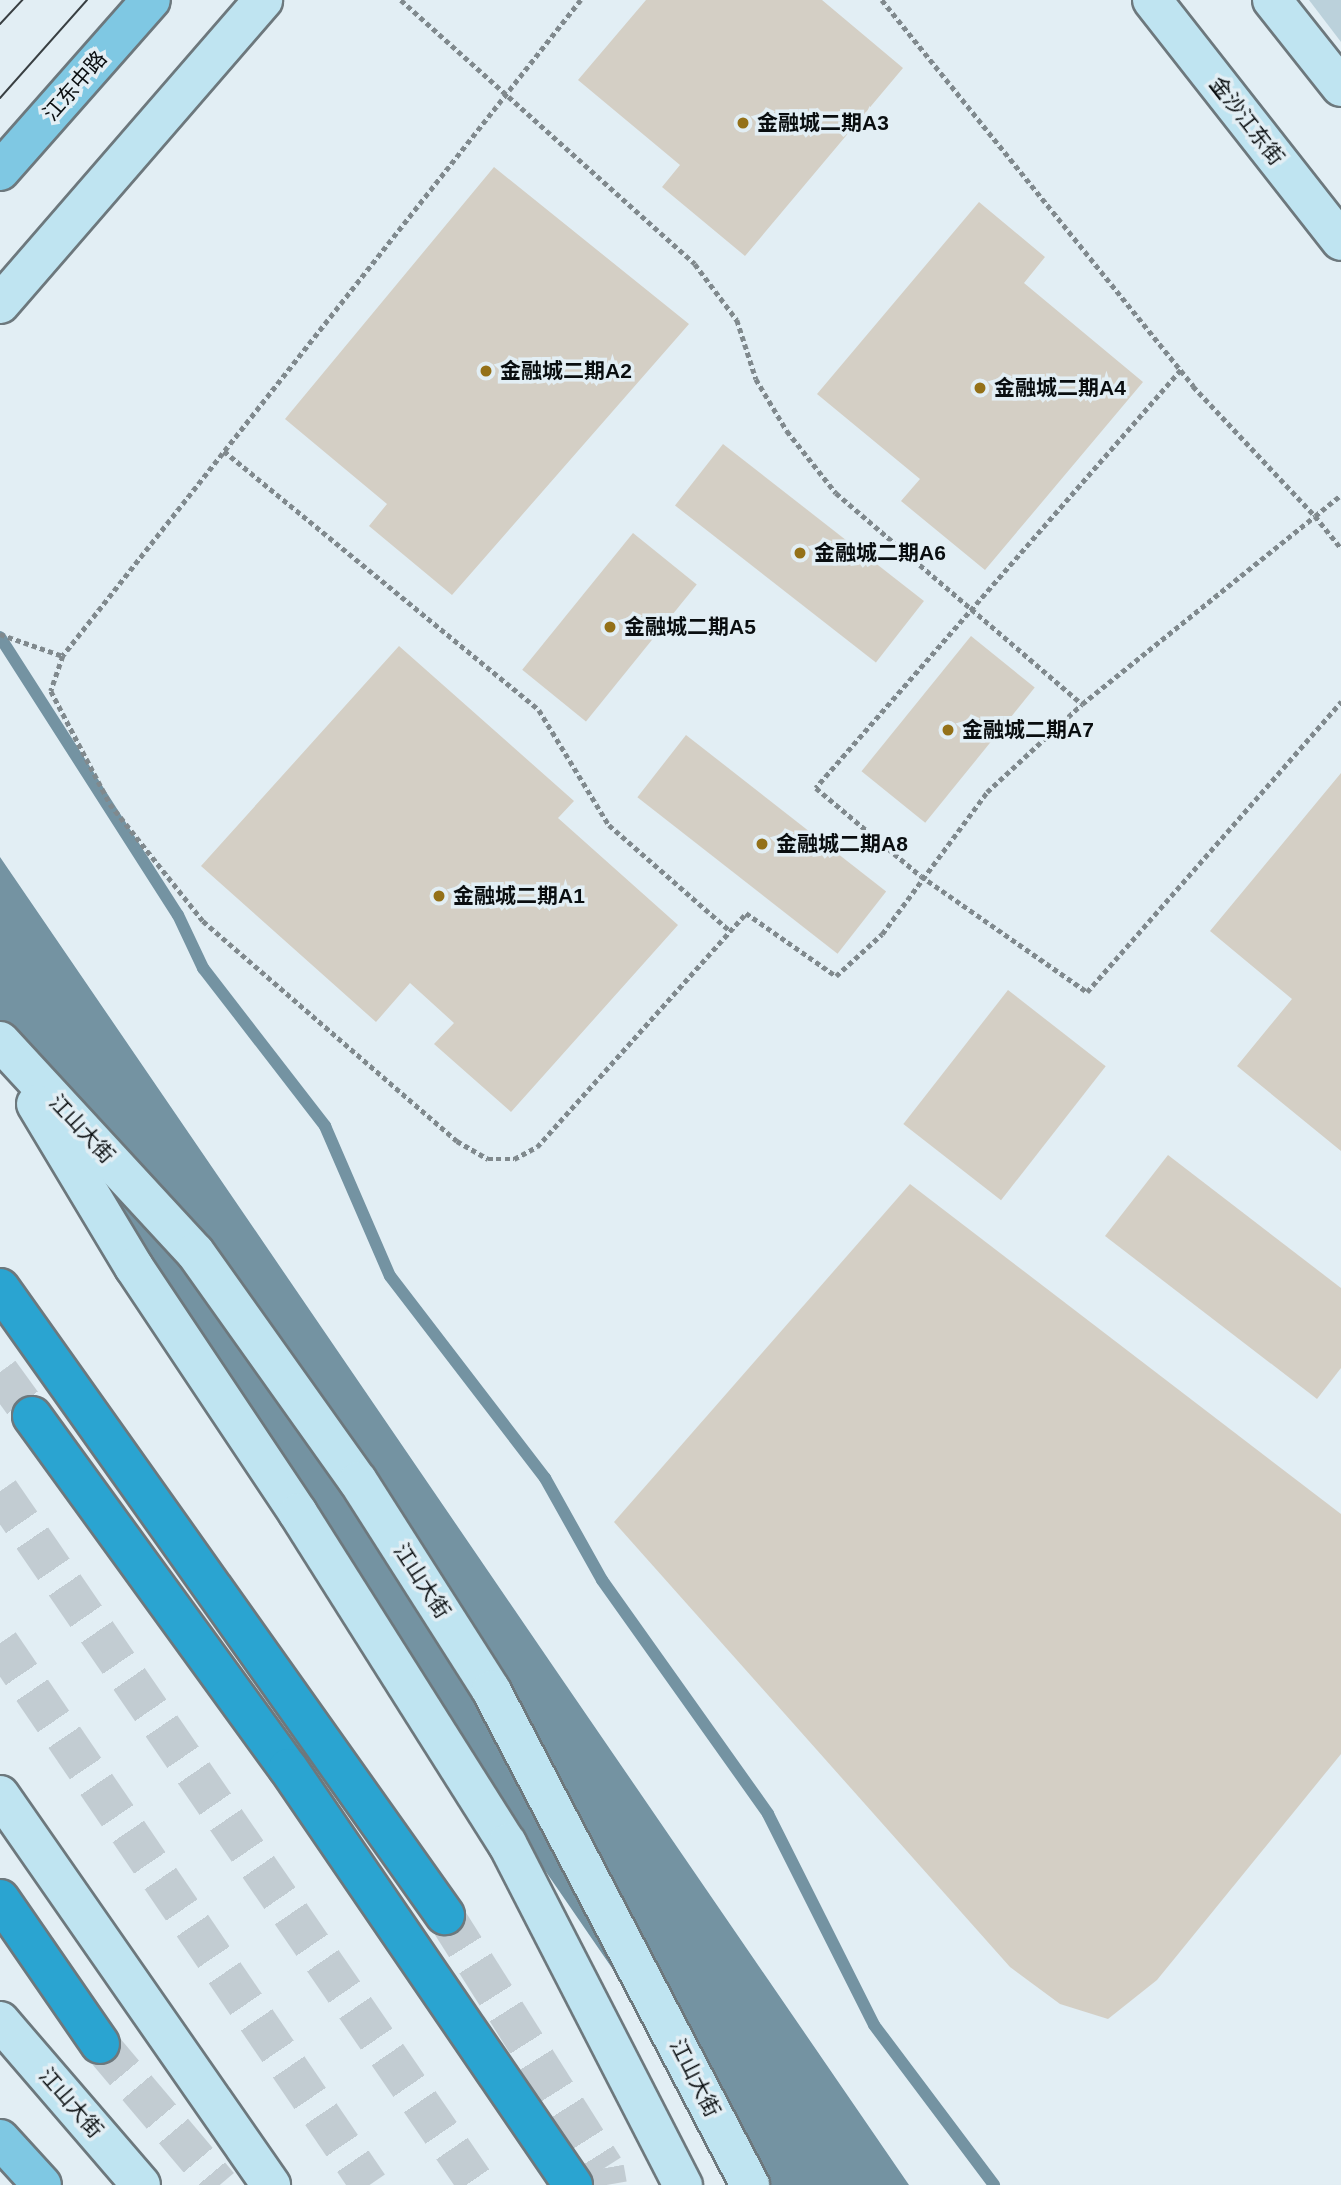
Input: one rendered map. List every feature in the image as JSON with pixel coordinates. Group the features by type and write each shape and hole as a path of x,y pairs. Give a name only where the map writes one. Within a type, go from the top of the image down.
{"highway":[{"path":"0,1288 445,1915"},
{"path":"32,1416 288,1768 573,2185"},
{"path":"0,1899 100,2043"}],"main road":[{"name":"江东中路","path":"0,171 151,0"},
{"path":"0,304 263,0"},
{"name":"金沙江东街","path":"1152,0 1341,241"},
{"path":"1272,0 1341,87"},
{"name":"江山大街","path":"0,1042 134,1267 298,1513 507,1843 683,2185"},
{"name":"江山大街","path":"0,1042 195,1252 358,1481 491,1690 750,2185"},
{"path":"0,1795 271,2185"},
{"name":"江山大街","path":"0,2021 141,2185"},
{"path":"0,2138 42,2185"}],"path":[{"path":"401,0 695,264 737,320 756,379 787,431 836,493 1082,704"},
{"path":"581,0 63,656 51,691 67,728 110,804 203,921 457,1140 488,1159 514,1159 537,1147 746,913 836,976 882,934 921,876 987,792 1082,704 1341,495"},
{"path":"882,0 1181,370 1341,548"},
{"path":"1181,370 816,788 921,876 1087,992 1341,702"},
{"path":"224,451 538,710 609,825 730,931"},
{"path":"0,634 63,656"}],"shaded area":[{"path":"1309,0 1341,0 1341,42"},
{"path":"0,857 909,2185 761,2185 465,1754 0,1048"}],"building":[{"name":"金融城二期A3","path":"646,0 822,0 903,68 745,256 662,187 680,165 578,80"},
{"name":"金融城二期A2","path":"494,167 689,324 452,595 369,526 387,504 285,419"},
{"name":"金融城二期A4","path":"979,202 1045,257 1024,283 1143,382 985,570 901,501 920,479 817,394"},
{"name":"金融城二期A6","path":"723,444 924,601 876,662 675,505"},
{"name":"金融城二期A5","path":"633,533 697,585 586,721 522,670"},
{"name":"金融城二期A7","path":"971,636 1035,688 925,823 861,771"},
{"name":"金融城二期A1","path":"399,646 574,801 558,818 678,925 511,1112 434,1044 454,1023 410,983 376,1022 201,866"},
{"name":"金融城二期A8","path":"686,735 886,891 838,954 637,797"},
{"path":"1341,773 1341,1151 1237,1066 1292,999 1210,931"},
{"path":"1008,990 1106,1066 1001,1200 903,1124"},
{"path":"1168,1155 1341,1288 1341,1368 1317,1399 1105,1236"},
{"path":"910,1184 1341,1514 1341,1754 1157,1980 1108,2019 1060,2004 1010,1967 614,1522"}],"waterway":[{"path":"0,637 178,915 203,968 325,1126 390,1276 545,1478 602,1580 768,1814 874,2025 994,2185"}],"tunnel":[{"path":"0,1372 32,1416"},
{"path":"0,1491 477,2185"},
{"path":"0,1643 369,2185"},
{"path":"445,1915 605,2168 608,2185"},
{"path":"100,2044 219,2185"}],"tram line":[{"path":"0,24 22,0"},
{"path":"0,98 87,0"}],"place":[{"name":"金融城二期A3","path":"743,123"},
{"name":"金融城二期A2","path":"486,371"},
{"name":"金融城二期A4","path":"980,388"},
{"name":"金融城二期A6","path":"800,553"},
{"name":"金融城二期A5","path":"610,627"},
{"name":"金融城二期A7","path":"948,730"},
{"name":"金融城二期A8","path":"762,844"},
{"name":"金融城二期A1","path":"439,896"}]}
